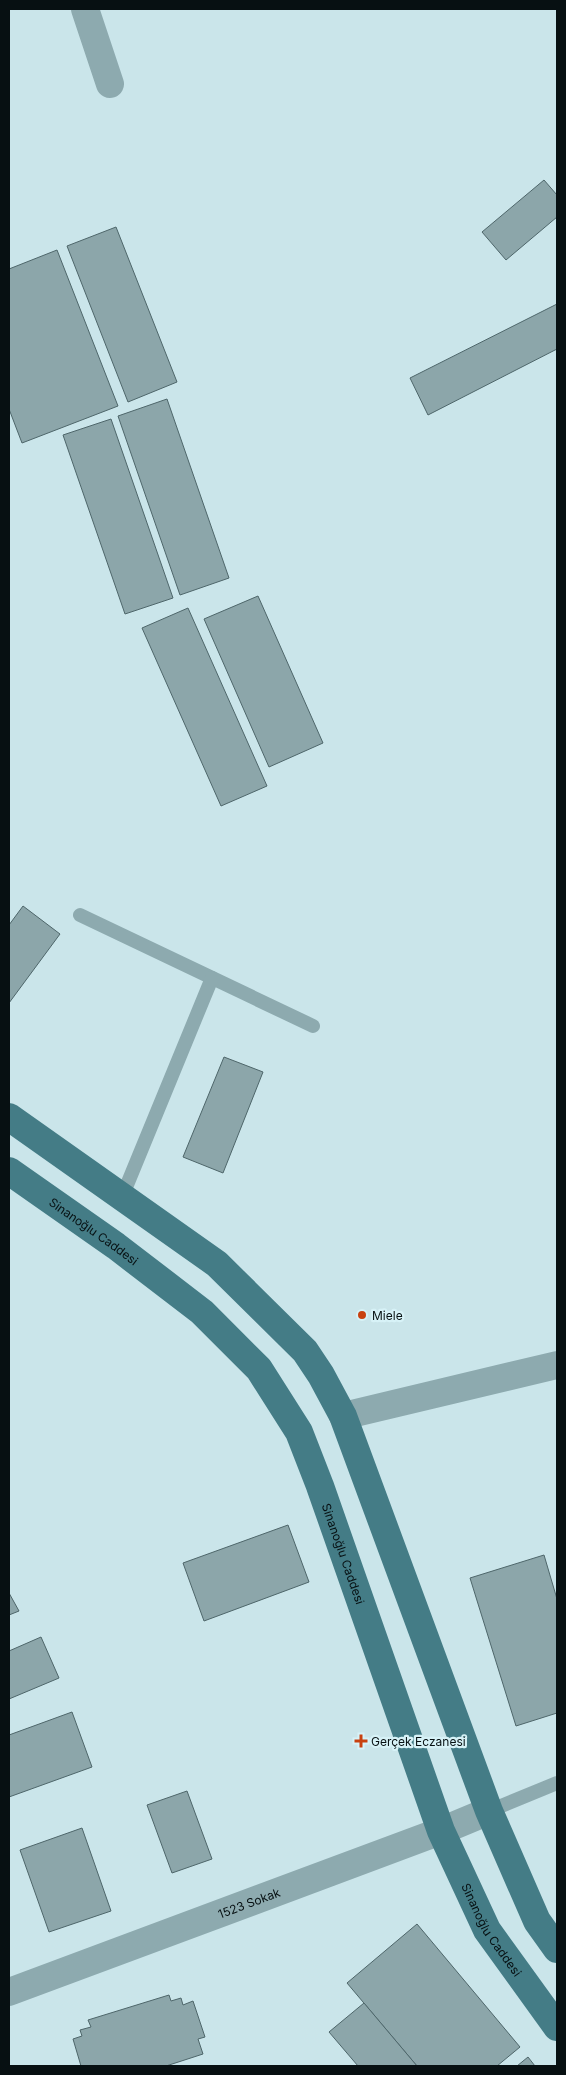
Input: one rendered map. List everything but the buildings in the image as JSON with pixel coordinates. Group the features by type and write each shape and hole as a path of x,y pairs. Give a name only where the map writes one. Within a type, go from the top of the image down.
{"main road":[{"path":"9,1117 217,1264 305,1351 321,1375 344,1416 489,1811 537,1921 557,1949"},
{"name":"Si̇nanoğlu Caddesi","path":"9,1171 116,1246 202,1312 259,1369 299,1432 320,1486 440,1831 488,1930 557,2028"}],"street":[{"path":"85,9 110,84"},
{"path":"344,1416 557,1365"},
{"name":"1523 Sokak","path":"9,1992 489,1811"}],"lane":[{"path":"80,915 312,1026"},
{"path":"122,1197 212,978"},
{"path":"489,1811 557,1783"}],"place":[{"name":"Miele","path":"362,1315"},
{"name":"Gerçek Eczanesi","path":"361,1741"}]}
